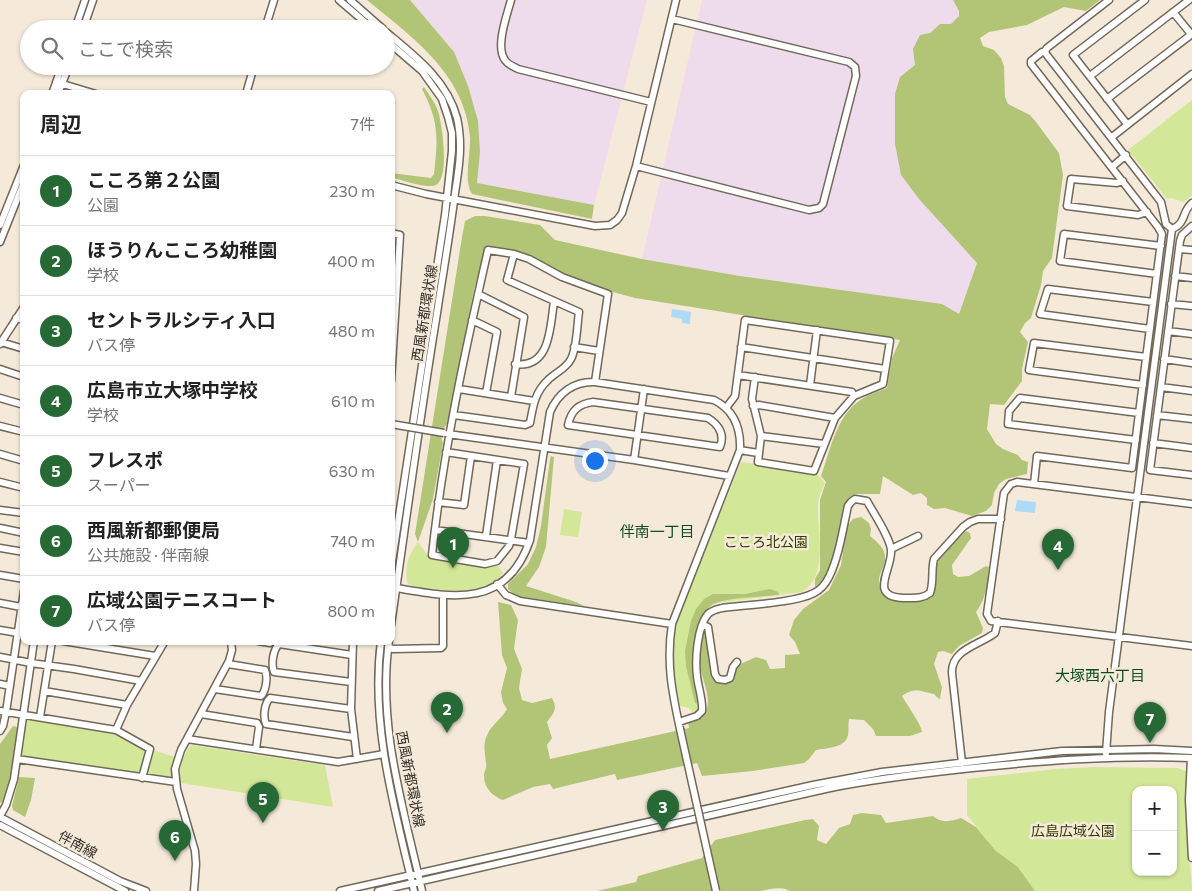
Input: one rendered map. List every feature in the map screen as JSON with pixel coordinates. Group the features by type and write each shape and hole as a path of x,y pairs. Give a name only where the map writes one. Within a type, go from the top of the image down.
{"street":[{"path":"78,20 85,0"},
{"path":"86,20 93,0"},
{"path":"268,20 274,0"},
{"path":"339,0 362,20"},
{"path":"350,0 373,20"},
{"path":"511,0 500,51 509,64 518,69 651,102"},
{"path":"395,186 603,226 610,225 622,213 636,166 676,0"},
{"path":"1034,484 1037,456 1132,468 1162,234 1147,212 1031,64 1031,61 1109,0"},
{"path":"1127,124 1073,55 1145,0"},
{"path":"1090,76 1189,0"},
{"path":"1107,99 1192,34 1174,12"},
{"path":"636,166 809,210 819,208 823,204 856,76 855,67 849,62 672,19"},
{"name":"西風新都環状線","path":"395,40 428,68 444,91 456,116 460,133 461,151 451,198 395,543"},
{"name":"西風新都環状線","path":"395,48 422,71 433,85 445,108 452,133 451,198 395,581"},
{"path":"1045,51 1161,202 1166,224 1172,229"},
{"path":"1112,137 1192,74"},
{"path":"58,90 60,75"},
{"path":"55,90 64,75"},
{"path":"247,90 251,75"},
{"path":"59,83 83,90"},
{"path":"1112,167 1126,155"},
{"path":"0,226 20,175"},
{"path":"1123,181 1117,183 1071,179 1067,206 1138,214 1147,212"},
{"path":"0,242 20,192"},
{"path":"1106,758 1119,637 1172,229 1183,221 1187,206 1192,203"},
{"path":"1192,226 1182,235 1178,249 1150,470 1192,475"},
{"path":"395,234 400,235 395,263"},
{"path":"1157,274 1060,261 1064,234 1161,246"},
{"path":"1178,249 1192,250"},
{"path":"446,452 524,464 511,539 509,546 497,561 484,564 432,555 447,433 454,415 472,320 488,250 514,254 577,283 608,294 595,382"},
{"path":"454,415 526,425 530,422 534,401 540,389 548,379 566,366 572,357 579,312 508,280 514,254"},
{"path":"1175,276 1192,278"},
{"path":"1150,330 1040,314 1048,288 1154,302"},
{"path":"478,294 524,317 511,397"},
{"path":"515,364 520,365 530,362 539,358 544,352 547,345 554,302"},
{"path":"1172,304 1192,306"},
{"path":"20,312 0,343 20,348"},
{"path":"1152,315 1170,317"},
{"path":"16,318 20,319"},
{"path":"472,320 497,332 486,393"},
{"path":"726,408 735,396 745,320 890,341 883,384 854,396 835,418 814,471 758,462 761,436 753,406 755,377"},
{"path":"810,386 817,330"},
{"path":"1168,331 1192,334"},
{"path":"1143,385 1028,370 1034,343 1146,357"},
{"path":"574,347 599,351"},
{"path":"741,347 885,369"},
{"path":"1164,359 1192,363"},
{"path":"0,370 20,375"},
{"path":"738,375 852,392 854,396"},
{"path":"395,588 454,596 472,594 497,584 506,578 518,565 529,543 550,412 559,396 574,385 595,382 705,398 714,400 726,408 737,424 740,450 672,624 668,650 669,674 716,891"},
{"path":"1161,387 1192,391"},
{"path":"458,389 534,401"},
{"path":"634,460 644,389"},
{"path":"0,398 20,404"},
{"path":"1136,440 1008,424 1009,411 1020,398 1139,413"},
{"path":"593,402 708,418 716,424 721,432 722,442 720,447 638,434 568,426 570,416 575,408 583,403 593,402"},
{"path":"753,406 835,418"},
{"path":"1157,415 1192,419"},
{"path":"395,425 729,476"},
{"path":"0,426 20,431"},
{"path":"1137,427 1155,429"},
{"path":"761,436 824,444"},
{"path":"1154,443 1192,448"},
{"path":"740,450 758,453"},
{"path":"0,454 20,460"},
{"path":"438,502 464,505 471,456"},
{"path":"486,536 497,460"},
{"path":"0,482 20,487"},
{"path":"1192,504 1017,482 1011,484 1004,493 987,614 991,621 1192,646"},
{"path":"680,725 697,716 702,711 696,667 697,646 708,615 714,610 800,598 813,594 821,588 829,578 833,566 848,506 855,499 867,501 891,550 889,565 884,577 885,591 890,596 898,598 918,598 930,593 933,587 932,565 934,558 962,527 978,518 1001,519"},
{"path":"0,510 20,512"},
{"path":"0,528 20,532"},
{"path":"434,530 511,539 529,543"},
{"path":"891,550 918,536"},
{"path":"0,548 20,551"},
{"path":"0,575 20,578"},
{"path":"497,584 506,595 520,601 672,624"},
{"path":"390,645 393,648 441,648 443,646 443,595"},
{"path":"0,603 20,607"},
{"path":"0,730 4,726 3,712 10,686 20,616"},
{"path":"962,763 952,665 962,651 995,633 998,622"},
{"path":"703,625 708,627 715,674 718,679 725,680 730,678 733,667 738,662"},
{"path":"0,630 18,634"},
{"path":"0,817 14,779 33,645"},
{"path":"40,717 51,645"},
{"path":"88,645 155,656"},
{"path":"116,730 127,705 162,645"},
{"path":"194,891 195,851 176,782 176,763 228,664 232,645"},
{"path":"278,645 275,648 272,667 274,672 351,682"},
{"path":"286,645 352,655"},
{"path":"353,645 351,709 357,759"},
{"name":"西風新都環状線","path":"381,645 379,710 384,754 413,887"},
{"name":"西風新都環状線","path":"389,645 386,666 386,708 390,752 422,891"},
{"path":"0,657 141,681"},
{"path":"215,689 261,696 264,693 267,674 265,670 228,664"},
{"path":"0,684 10,686"},
{"path":"44,690 127,705"},
{"path":"351,709 270,698 266,702 264,720 266,724 353,737"},
{"path":"3,712 116,730 150,749 142,778"},
{"path":"201,714 257,723 259,727 256,750"},
{"path":"187,739 338,762 384,754"},
{"path":"340,891 833,781 882,772 1062,752 1106,749 1154,749 1192,756"},
{"path":"378,891 413,887 420,882 854,783 1020,763 1192,756"},
{"path":"1192,756 1189,800 1192,858"},
{"path":"17,759 176,782"},
{"name":"伴南線","path":"0,817 120,881 146,891"},
{"name":"伴南線","path":"0,825 125,891"}],"shaded area":[{"path":"410,0 647,0 594,205 477,183 480,152 454,52"},
{"path":"702,0 953,0 959,11 959,16 951,24 940,24 913,49 915,65 895,144 919,199 977,263 959,314 942,304 740,276 642,259"}],"green space":[{"path":"367,0 410,0 454,52 468,86 478,121 480,152 477,183 594,205 592,219 472,194 468,182 470,137 466,115 458,94 434,59 395,23 395,20 391,20"},
{"path":"953,0 1100,0 1086,11 1064,7 1027,25 989,32 980,38 983,46 994,50 1001,58 1004,66 1005,97 1008,104 1030,115 1036,122 1059,153 1063,175 1052,258 1043,271 1041,285 1031,318 1025,323 1020,332 1028,342 1022,369 1022,381 1004,405 990,404 987,429 996,444 1028,462 1027,474 1006,479 999,484 994,493 992,505 986,511 972,516 945,508 934,509 927,505 927,498 921,493 913,495 883,476 880,494 855,494 846,502 828,571 824,579 815,587 815,579 820,570 820,500 826,482 821,476 831,446 839,425 851,408 865,397 887,388 892,358 900,340 635,298 598,288 563,274 519,252 486,246 474,290 447,424 442,433 443,443 433,499 418,542 415,534 462,237 465,221 475,216 540,225 555,240 642,259 740,276 942,304 959,314 977,263 919,199 901,175 895,144 895,94 900,77 915,65 913,49 920,35 930,33 940,24 951,24 959,16 959,11"},
{"path":"424,87 438,111 443,138 443,172 440,180 436,185 432,186 414,184 395,178 395,174 431,178 434,174 436,130 432,111 422,89"},
{"path":"1192,100 1192,196 1183,202 1172,198 1167,199 1128,150"},
{"path":"551,456 554,457 546,547 539,567 526,586 584,606 516,596 508,589 508,584 528,564 536,547 541,526"},
{"name":"こころ北公園","path":"741,462 816,473 825,483 818,502 819,565 810,585 802,592 717,603 707,610 697,635 696,668 700,710 695,716 689,708 680,706 674,675 674,637 684,601"},
{"path":"564,509 582,512 578,537 560,535"},
{"path":"861,517 869,523 871,529 870,536 884,551 885,560 879,579 879,586 882,592 891,599 910,601 927,598 935,584 937,558 966,531 970,533 971,538 952,565 953,574 958,577 969,576 986,566 989,567 986,591 976,612 983,628 982,633 959,646 952,654 943,651 938,652 934,664 942,687 940,699 934,694 917,690 910,691 902,696 922,732 910,736 876,736 873,729 864,720 849,719 848,735 844,743 835,747 816,750 804,763 702,776 697,763 617,780 615,774 553,789 550,784 533,787 503,800 489,790 484,779 486,766 485,741 490,730 507,709 503,703 501,692 507,668 502,655 498,602 511,605 518,620 514,649 522,669 519,688 522,700 532,703 552,698 555,705 552,716 547,722 552,738 547,745 550,759 689,728 688,722 701,718 705,712 708,700 699,657 700,644 704,633 706,632 712,675 716,682 721,684 728,683 734,675 736,666 756,657 766,660 770,669 785,668 785,655 800,654 795,642 789,635 794,620 803,609 829,590 841,565 847,526 853,519"},
{"path":"418,542 429,557 486,565 495,563 503,573 484,587 473,590 461,591 413,586 408,584 406,572 412,551"},
{"path":"770,589 778,592 779,595 727,600 713,604 708,608 700,623 696,643 694,673 699,704 695,703 686,666 685,651 691,621 696,609 704,599 713,594 745,594"},
{"path":"24,715 116,730 150,749 178,758 176,782 17,759"},
{"path":"13,726 21,728 8,800 0,803 0,744"},
{"path":"191,745 325,765 333,807 181,783 180,764"},
{"name":"広島広域公園","path":"1094,767 1178,768 1187,772 1186,804 1192,891 1035,891 1018,867 996,851 967,815 967,779 1056,769"},
{"path":"19,777 35,778 31,800 25,817 13,810 12,806"},
{"path":"862,813 881,815 886,823 933,816 943,821 961,818 976,827 996,851 1018,867 1035,891 790,891 779,888 761,891 597,891 636,882 638,876 702,858 715,840 805,820 813,819 819,826 817,840 826,844 839,828 850,824 853,815"}],"water":[{"path":"672,309 691,312 690,324 682,323 682,319 671,317"},
{"path":"1017,500 1036,502 1035,513 1015,511"}],"place":[{"name":"こころ第２公園","path":"453,568"},
{"name":"広島市立大塚中学校","path":"1058,570"},
{"name":"ほうりんこころ幼稚園","path":"447,733"},
{"name":"広域公園テニスコート","path":"1150,743"},
{"name":"フレスポ","path":"263,823"},
{"name":"セントラルシティ入口","path":"663,831"},
{"name":"西風新都郵便局","path":"175,861"}],"district":[{"name":"伴南一丁目","path":"657,531"},
{"name":"大塚西六丁目","path":"1100,675"}]}
